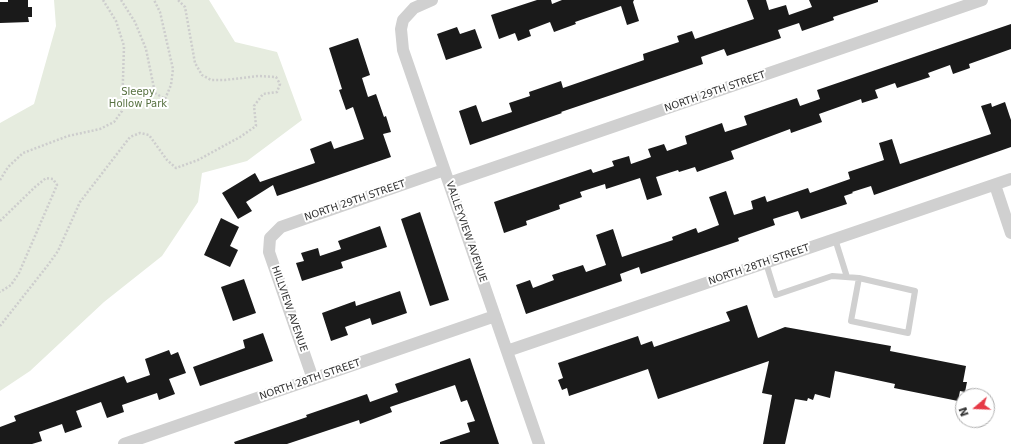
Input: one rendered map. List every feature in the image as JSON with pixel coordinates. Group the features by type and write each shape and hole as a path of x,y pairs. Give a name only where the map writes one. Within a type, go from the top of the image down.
{"street":[{"name":"VALLEYVIEW AVENUE","path":"432,0 414,8 403,20 400,29 403,50 539,444"},
{"name":"NORTH 29TH STREET","path":"449,183 982,0"},
{"name":"NORTH 29TH STREET","path":"270,238 281,227 444,170"},
{"name":"NORTH 28TH STREET","path":"507,351 1011,179"},
{"path":"994,185 1011,233"},
{"name":"HILLVIEW AVENUE","path":"270,238 269,252 313,379"},
{"name":"NORTH 28TH STREET","path":"124,444 495,316"}],"lane":[{"path":"835,239 846,277"},
{"path":"766,263 776,294 832,276 859,278 915,291 908,333 851,321 859,278"}],"path":[{"path":"0,180 8,167 23,153 68,136 100,129 114,122 122,111 124,46 116,21 103,0"},
{"path":"121,0 135,22 146,49 155,93 165,99 171,85 173,68 160,12 154,0"},
{"path":"0,326 58,251 80,202 130,137 140,133 149,135 162,154 176,168 198,160 240,137 256,126 254,106 263,94 277,92 280,84 276,77 258,76 211,80 202,75 194,63 185,7 178,0"},
{"path":"0,221 46,178 53,179 57,186 19,273 11,285 0,292"}],"green space":[{"name":"Sleepy Hollow Park","path":"54,0 209,0 235,42 277,52 302,120 247,161 202,173 198,202 162,256 104,302 30,371 0,391 0,123 34,104 56,26"}],"building":[{"path":"8,0 28,0 28,7 32,7 32,17 28,17 29,22 0,23 0,2 8,2"},
{"path":"537,0 551,0 552,4 562,0 634,0 633,2 639,21 627,25 621,6 575,22 576,24 554,32 550,22 529,30 531,36 518,41 515,33 499,39 491,15"},
{"path":"747,0 766,0 769,10 786,5 789,15 812,7 809,0 878,0 878,2 833,17 834,20 802,31 799,23 778,30 781,38 727,56 724,49 701,57 703,64 561,112 562,113 470,145 459,111 476,105 482,122 512,112 509,103 530,96 529,92 561,81 563,88 644,60 643,54 679,42 677,36 692,31 695,39 754,19"},
{"path":"1011,24 1011,49 969,64 970,68 953,74 950,65 928,73 930,77 897,88 895,83 875,90 878,98 862,103 861,99 819,114 822,122 791,133 790,129 731,151 734,159 697,172 695,167 679,172 678,170 656,177 662,195 647,200 640,178 606,189 605,184 580,192 582,197 559,205 560,209 526,221 527,225 504,233 494,202 591,169 593,173 614,166 612,161 629,156 631,164 651,157 648,149 664,144 667,151 687,144 685,136 722,123 725,132 747,125 744,116 797,98 800,106 820,99 817,90"},
{"path":"457,27 460,34 475,29 482,48 446,60 437,34"},
{"path":"358,38 370,75 362,78 368,97 376,94 384,117 386,116 391,132 383,134 391,157 277,196 273,185 246,202 252,211 238,219 222,193 255,173 260,182 315,163 310,149 331,141 334,149 364,139 353,107 346,110 339,90 342,89 329,48"},
{"path":"1005,102 1011,120 1011,147 874,195 871,186 852,192 853,193 844,196 847,204 801,219 798,211 773,219 775,225 738,238 739,241 641,274 639,267 620,274 622,281 526,314 516,285 530,280 533,288 554,280 552,275 583,265 586,272 606,265 596,235 613,229 622,257 673,240 672,237 696,228 698,233 719,225 709,197 726,191 734,215 753,209 751,201 765,196 767,202 808,188 810,193 850,179 848,172 884,160 879,143 892,139 900,164 991,134 981,106 991,103 992,107"},
{"path":"420,212 449,300 430,306 401,219"},
{"path":"221,218 239,227 230,246 238,250 230,267 204,255"},
{"path":"380,226 387,247 341,262 343,268 302,281 296,263 304,261 301,253 318,248 320,256 341,249 338,241"},
{"path":"244,279 256,313 233,321 221,287"},
{"path":"400,291 407,313 372,325 370,318 345,327 348,335 331,341 322,313 355,301 356,306"},
{"path":"747,305 758,338 785,327 891,346 890,351 966,366 963,382 967,382 966,388 955,388 955,400 894,388 895,384 835,371 830,398 815,394 813,400 808,398 807,401 795,399 785,444 763,444 772,395 762,393 769,361 658,399 648,369 569,396 567,388 562,390 558,380 563,378 558,363 638,336 641,345 652,341 654,347 730,321 726,312"},
{"path":"263,333 273,361 200,386 193,367 245,348 243,340"},
{"path":"169,350 171,355 178,352 186,373 169,379 175,394 159,400 157,393 122,405 124,412 107,418 101,402 76,411 82,427 65,433 62,424 39,432 42,441 32,444 0,444 0,427 16,421 14,416 124,376 127,383 150,375 145,359"},
{"path":"470,358 499,444 440,444 440,442 470,432 467,423 475,421 467,400 461,402 455,385 390,407 392,412 360,424 359,420 287,444 235,444 234,442 307,417 306,415 367,394 370,402 398,392 395,384"}]}
